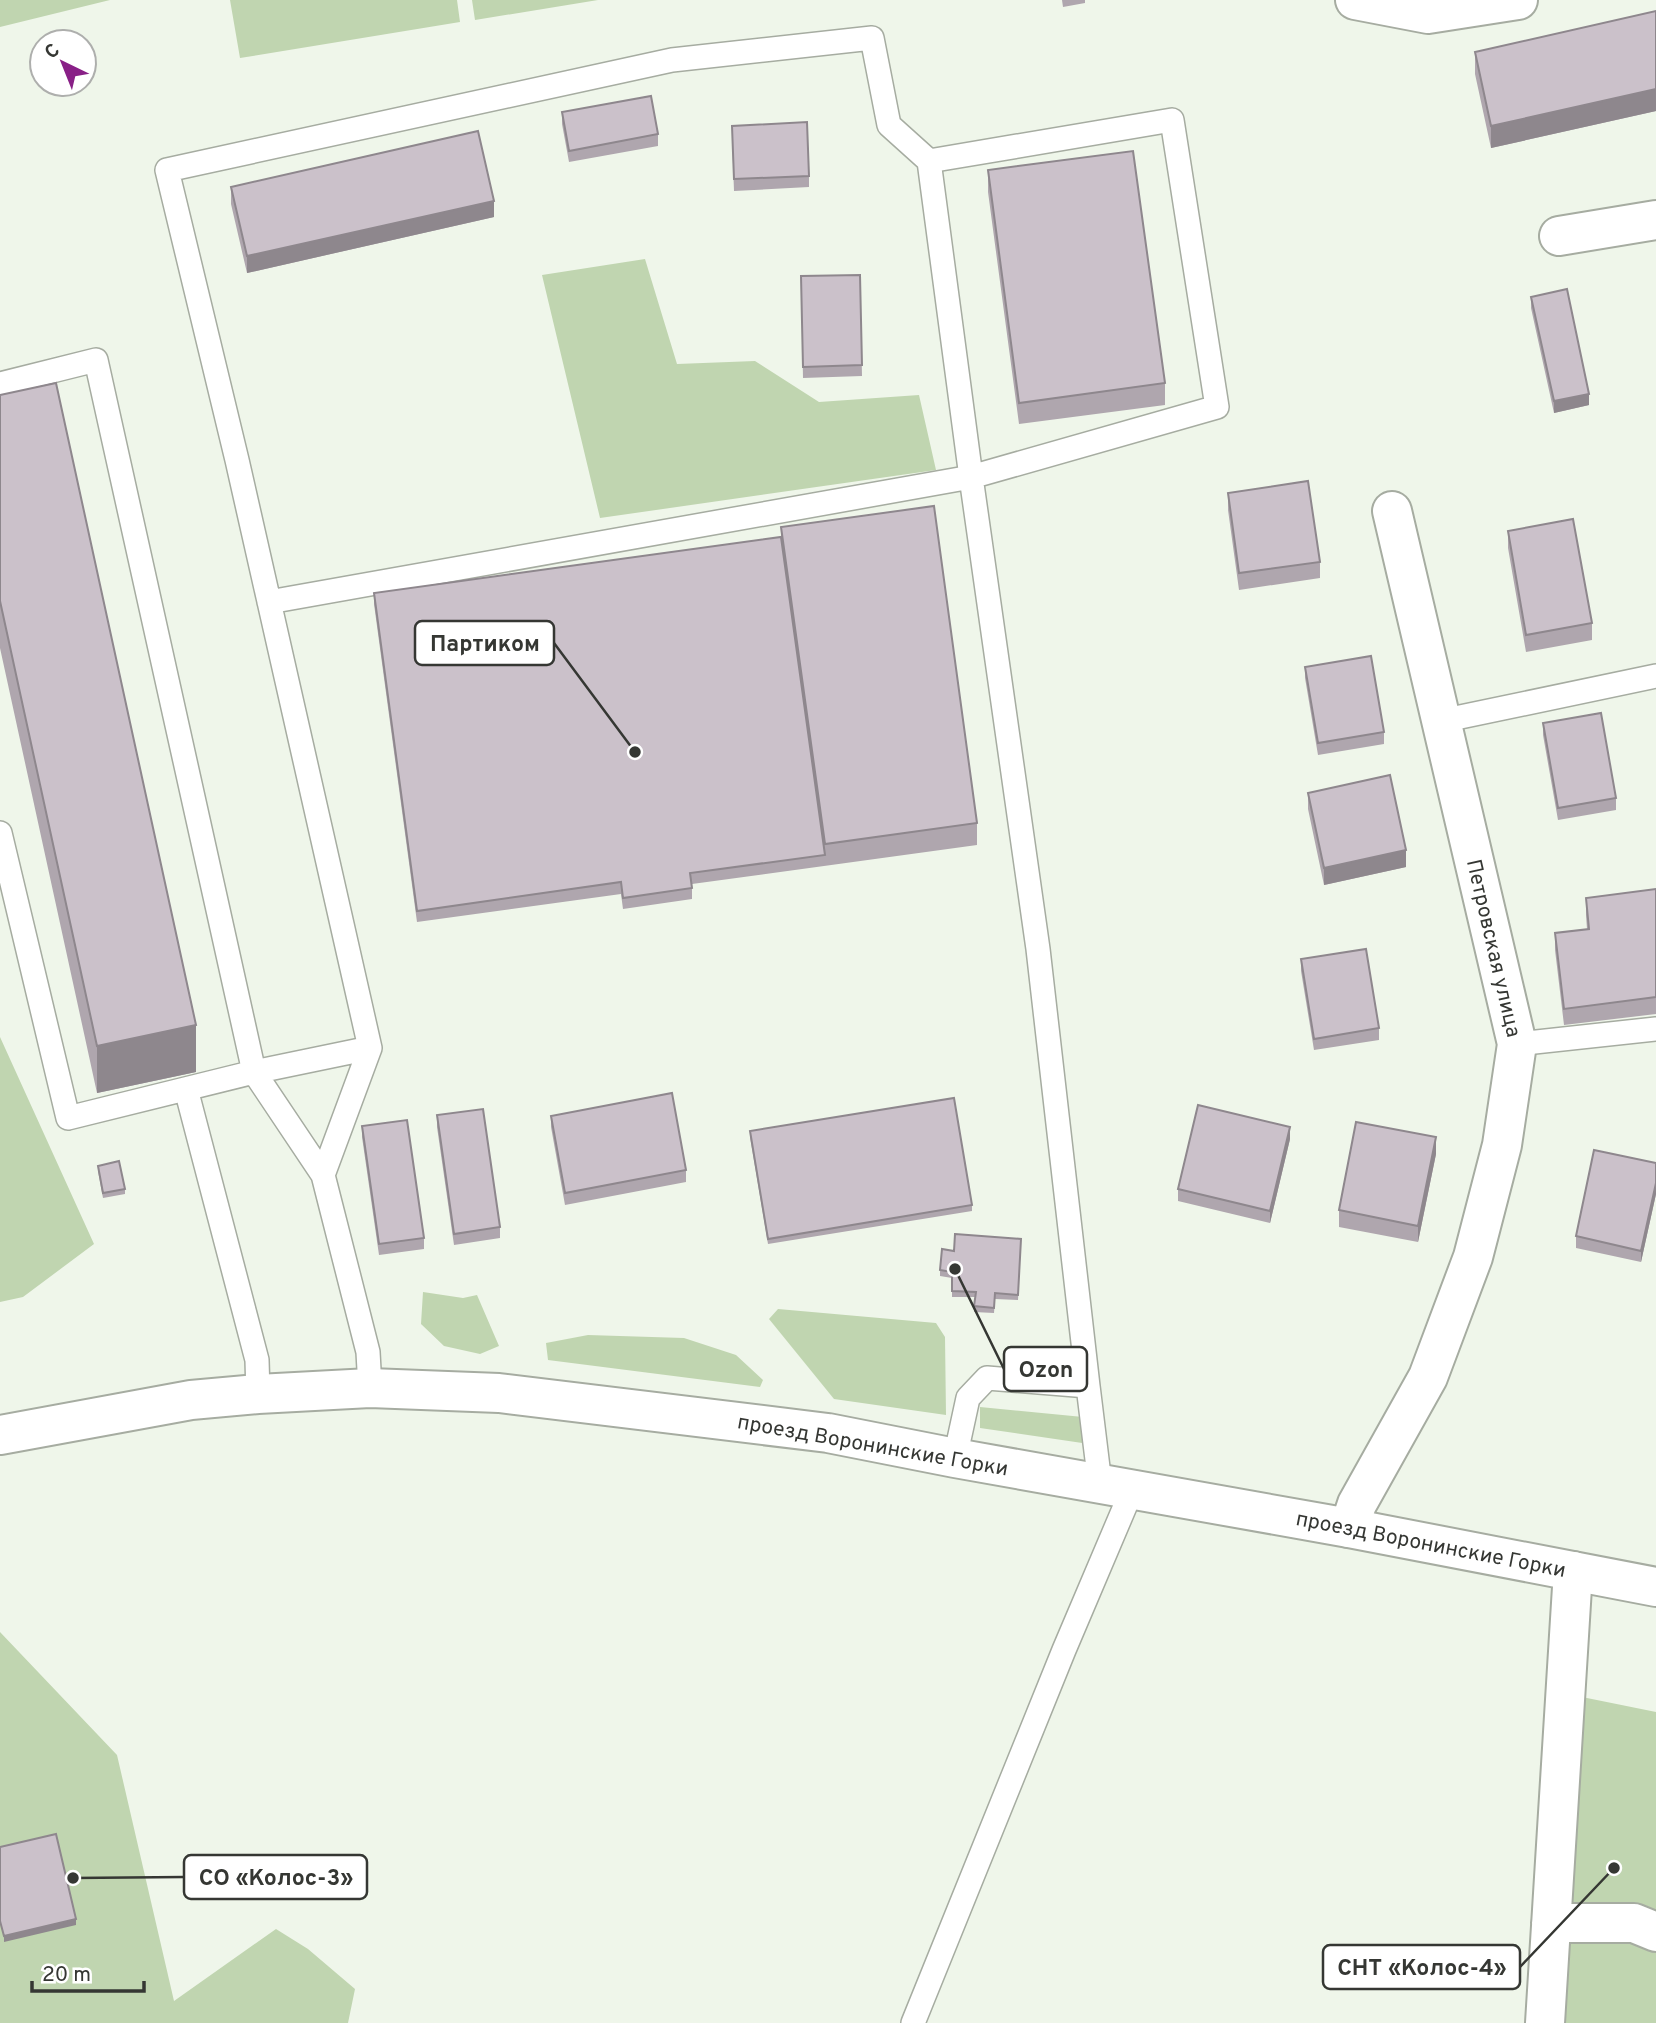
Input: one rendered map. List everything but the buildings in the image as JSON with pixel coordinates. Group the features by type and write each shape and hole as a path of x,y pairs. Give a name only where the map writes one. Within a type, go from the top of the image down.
{"street":[{"path":"1355,0 1428,14 1518,0"},
{"path":"1559,236 1656,220"},
{"name":"Петровская улица","path":"1349,1528 1357,1504 1428,1377 1473,1257 1502,1145 1517,1044 1392,511"},
{"name":"проезд Воронинские Горки","path":"0,1435 191,1400 370,1388 499,1393 828,1433 1656,1587"},
{"path":"1545,2023 1573,1571"},
{"path":"1551,1923 1633,1923 1656,1932"}],"lane":[{"path":"323,1175 370,1048 167,170 672,60 872,38 890,125 929,161 1038,949 1088,1387 1116,1487 1059,1662 913,2023"},
{"path":"269,602 971,478 1217,407 1172,120 929,161"},
{"path":"0,384 96,360 254,1072 323,1175 368,1352 370,1388"},
{"path":"1441,721 1656,676"},
{"path":"0,833 68,1118 254,1072 370,1048"},
{"path":"1517,1044 1656,1028"},
{"path":"186,1089 257,1360 258,1395"},
{"path":"955,1458 968,1398 987,1378 1088,1387"}],"green space":[{"path":"0,0 110,0 0,27"},
{"path":"230,0 457,0 460,22 240,58"},
{"path":"472,0 598,0 475,20"},
{"path":"645,259 677,364 755,361 819,402 919,395 936,470 600,518 542,275"},
{"path":"0,1037 94,1244 23,1297 0,1302"},
{"path":"423,1292 463,1298 477,1295 499,1346 480,1354 444,1346 421,1324"},
{"path":"778,1309 936,1323 945,1337 946,1415 834,1399 769,1319"},
{"path":"588,1335 684,1338 736,1355 763,1380 760,1387 548,1360 546,1343"},
{"path":"980,1407 1083,1417 1089,1444 980,1428"},
{"path":"0,1632 117,1755 174,2001 276,1929 308,1949 355,1989 348,2023 0,2023"},
{"path":"1582,1697 1656,1712 1656,2023 1564,2023"}],"place":[{"name":"Партиком","path":"635,752"},
{"name":"Ozon","path":"955,1269"},
{"name":"СНТ «Колос-4»","path":"1614,1868"},
{"name":"СО «Колос-3»","path":"73,1878"}]}
